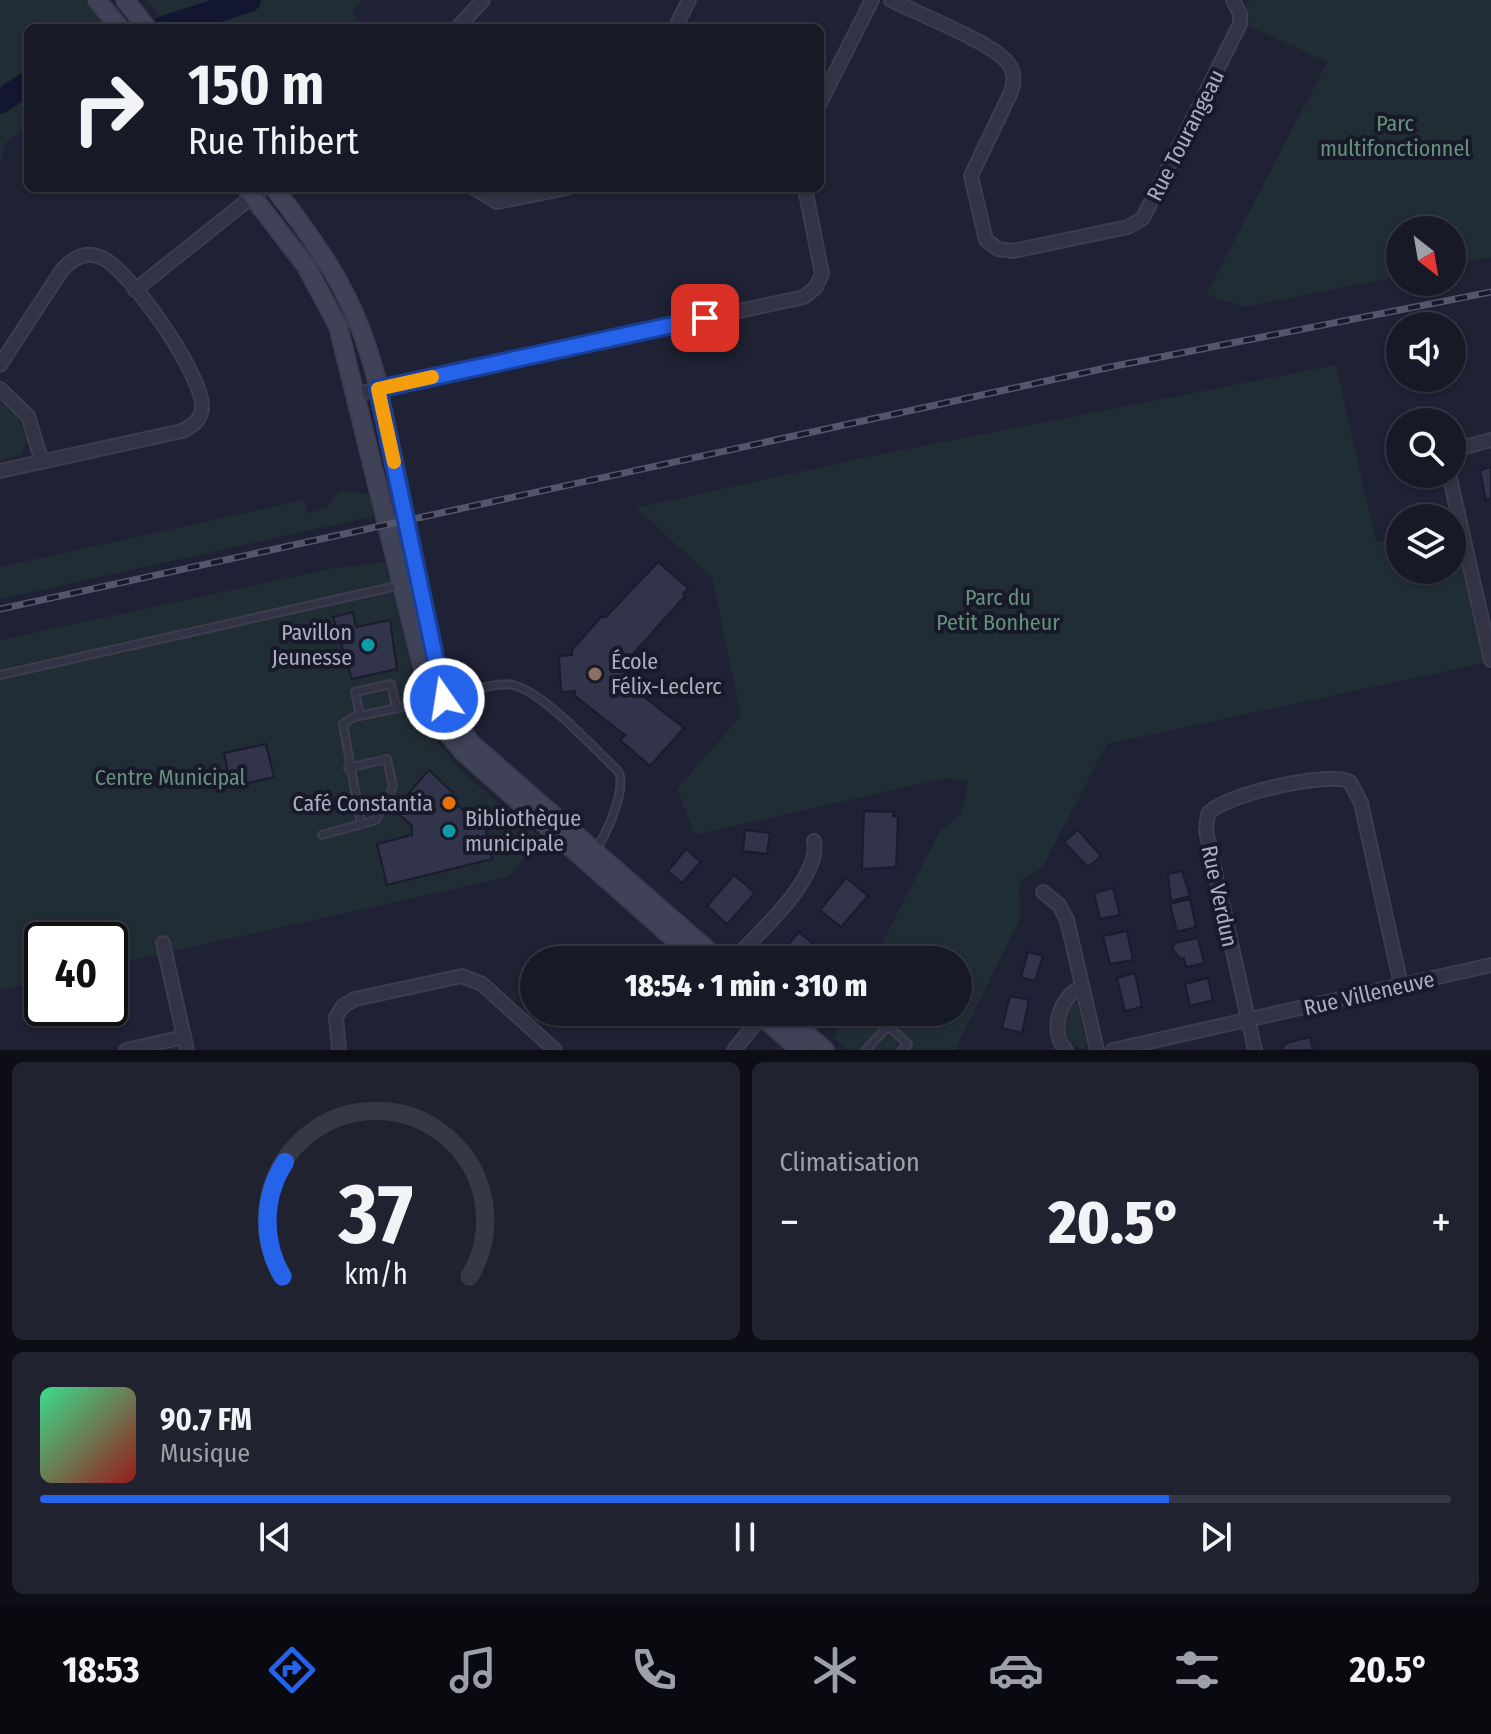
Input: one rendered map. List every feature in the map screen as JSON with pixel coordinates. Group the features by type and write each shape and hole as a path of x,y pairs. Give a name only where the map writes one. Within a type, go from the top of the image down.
{"street":[{"path":"97,0 117,24"},
{"path":"125,0 144,23"},
{"path":"461,24 483,0"},
{"path":"677,24 689,0"},
{"path":"824,95 872,0"},
{"name":"Rue Tourangeau","path":"891,0 991,50 1009,65 1014,79 1011,92 971,176 986,240 998,249 1013,251 1128,227 1143,218 1240,24 1240,14 1233,0"},
{"path":"135,290 253,192"},
{"path":"255,192 324,295 342,338 401,585 438,700 472,744 703,946"},
{"path":"277,192 340,278 357,315 378,389 438,700 440,724 455,745 682,946"},
{"path":"481,192 497,202 547,192"},
{"path":"357,394 804,297 816,287 822,274 806,192"},
{"path":"0,365 62,270 75,258 88,255 106,259 135,290 190,365 202,399 200,416 193,425 178,433 0,471"},
{"path":"0,389 28,416 42,462"},
{"path":"1466,447 1491,440"},
{"path":"1452,488 1491,660"},
{"name":"Rue Verdun","path":"1255,1050 1206,828 1212,808 1233,798 1329,777 1350,782 1361,803 1401,985"},
{"path":"745,946 808,875 814,863 814,841"},
{"path":"1043,892 1053,898 1064,912 1097,1050"},
{"path":"126,1050 186,1044 163,943"},
{"name":"Rue Villeneuve","path":"1113,1050 1491,965"},
{"path":"339,1050 335,1025 338,1011 348,1001 462,976 482,984 549,1048"},
{"path":"1066,1050 1058,1039 1058,1020 1067,998 1082,987"},
{"path":"734,1050 752,1026"},
{"path":"775,1026 800,1050"},
{"path":"797,1026 825,1050"}],"lane":[{"path":"0,675 401,585"},
{"path":"360,715 355,692 385,685 391,684 396,707"},
{"path":"361,824 342,727 346,720 511,685 527,692 621,775 623,782 607,835 594,851"},
{"path":"322,835 379,817 393,783 387,759 348,768"},
{"path":"866,1050 888,1026 908,1044 902,1050"}],"green space":[{"path":"0,0 85,0 105,24 24,24 24,130 6,142 0,167"},
{"path":"147,0 362,0 351,11 362,24 166,24"},
{"name":"Parc multifonctionnel","path":"1252,0 1491,0 1491,257 1466,262 1466,216 1386,216 1386,279 1245,307 1206,295 1327,62 1249,26 1246,3"},
{"name":"Parc du Petit Bonheur","path":"1336,365 1376,542 1386,540 1386,584 1466,584 1484,663 1107,744 1042,868 1021,880 1019,920 972,1015 972,946 880,946 940,831 962,813 968,781 946,778 695,835 677,789 741,716 712,577 636,508 872,456"},
{"path":"0,402 17,415 28,440 21,455 0,461"},
{"path":"339,492 369,494 374,516 0,599 0,567 304,500 308,513 326,508"},
{"name":"Centre Municipal","path":"385,562 423,717 433,735 460,768 542,839 508,877 128,961 128,922 24,922 24,985 0,990 0,640 334,568"},
{"path":"1077,1002 1087,1045 1084,1049 1070,1041 1064,1028 1067,1014"},
{"name":"Parc du Petit Bonheur","path":"840,1026 967,1026 955,1050 848,1050 834,1038"}],"building":[{"path":"1491,467 1491,498 1486,500 1480,470"},
{"path":"658,562 688,588 683,594 685,596 624,664 625,676 643,691 640,694 684,728 650,766 620,740 625,735 575,696 575,691 561,692 559,656 572,655 572,650 601,617 606,617"},
{"name":"Pavillon Jeunesse","path":"353,612 356,627 390,620 397,669 352,679 333,617"},
{"path":"266,744 274,777 231,787 224,753"},
{"name":"Bibliothèque municipale","path":"429,770 453,793 450,797 474,821 483,818 492,859 387,885 377,844 412,835 412,826 394,810"},
{"path":"864,811 894,812 893,816 898,817 896,867 862,869"},
{"path":"745,830 770,833 767,854 743,851"},
{"path":"1078,830 1101,856 1088,867 1064,842"},
{"path":"686,849 701,862 682,883 668,871"},
{"path":"1182,871 1190,896 1171,901 1168,874"},
{"path":"734,875 755,893 727,924 707,906"},
{"path":"846,878 868,896 841,927 820,910"},
{"path":"1113,888 1120,915 1100,919 1094,893"},
{"path":"1190,899 1196,927 1177,932 1170,904"},
{"path":"1127,931 1133,960 1110,964 1103,936"},
{"path":"799,932 815,946 787,946"},
{"path":"1198,938 1204,963 1186,967 1184,958 1180,959 1172,948 1175,943"},
{"path":"1028,952 1043,956 1035,981 1021,977"},
{"path":"1135,973 1142,1007 1125,1011 1117,978"},
{"path":"1208,978 1213,1000 1190,1006 1185,984"},
{"path":"1010,996 1029,1000 1022,1033 1002,1028"},
{"path":"1310,1037 1313,1050 1281,1050 1286,1043"}],"waterway":[{"path":"176,24 249,0"},
{"path":"0,102 24,86"}],"railway":[{"path":"0,609 1115,366 1491,292"}],"slow traffic":[{"path":"394,462 378,389 432,377"}],"place":[{"name":"Pavillon Jeunesse","path":"368,645"},
{"name":"École Félix-Leclerc","path":"595,674"},
{"name":"Café Constantia","path":"449,803"},
{"name":"Bibliothèque municipale","path":"449,831"}],"route":[{"path":"444,699 378,389 705,318"}]}
